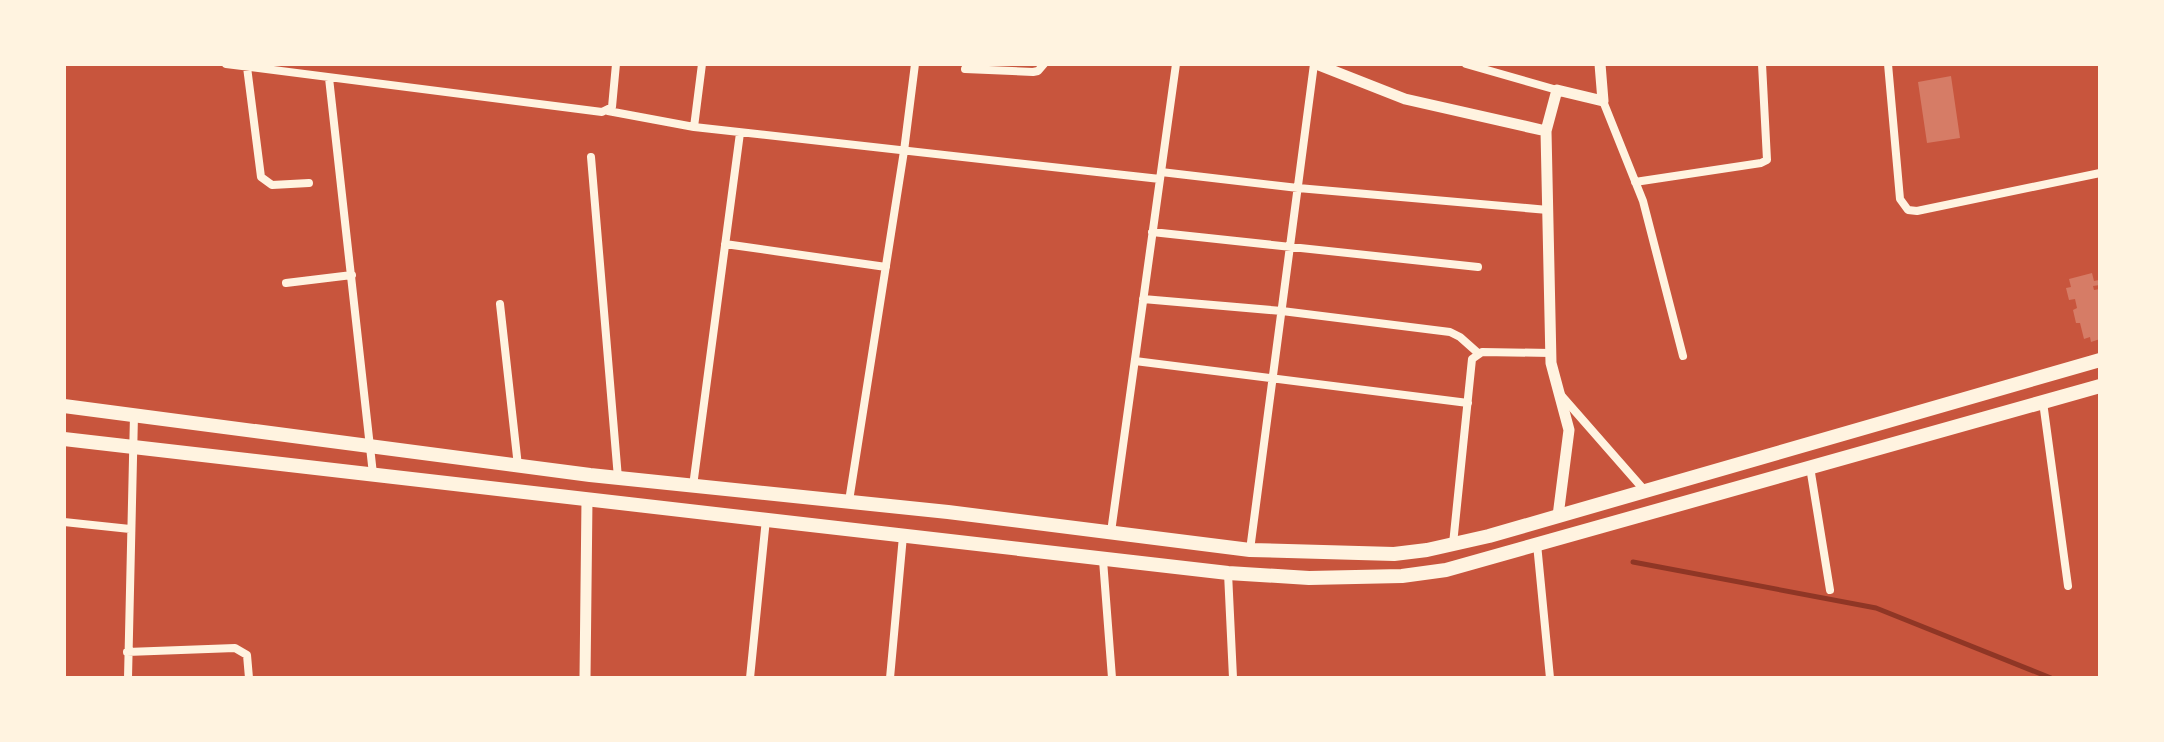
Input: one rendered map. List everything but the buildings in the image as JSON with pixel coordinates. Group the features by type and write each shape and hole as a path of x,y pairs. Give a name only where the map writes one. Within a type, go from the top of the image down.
{"main road":[{"path":"64,406 518,466 849,501 1250,550 1394,554 1453,544 1558,516 2100,360"},
{"path":"64,439 1228,573 1309,578 1402,576 1446,570 2100,386"}],"street":[{"path":"226,64 608,111 740,133 1160,176 1548,210"},
{"path":"309,75 310,64"},
{"path":"608,111 613,102 616,64"},
{"path":"694,127 702,64"},
{"path":"849,501 915,64"},
{"path":"965,69 1033,72 1044,64"},
{"path":"1111,532 1176,64"},
{"path":"1250,550 1315,64 1405,99 1546,131"},
{"path":"1466,64 1603,101"},
{"path":"1600,64 1603,101 1645,210 1683,356"},
{"path":"1635,182 1767,160 1762,64"},
{"path":"1888,64 1900,199 1908,210 1917,211 2100,173"},
{"path":"247,67 261,177 272,185 309,183"},
{"path":"329,78 373,474"},
{"path":"1557,90 1546,131 1551,353 1569,430 1558,516"},
{"path":"693,486 740,133"},
{"path":"591,157 618,478"},
{"path":"1152,232 1478,267"},
{"path":"725,244 886,267"},
{"path":"286,283 352,275"},
{"path":"1143,299 1282,311 1450,332 1478,353 1551,353"},
{"path":"500,304 518,466"},
{"path":"1453,544 1472,359 1478,353"},
{"path":"1135,361 1468,403"},
{"path":"1559,393 1645,491"},
{"path":"2043,402 2068,586"},
{"path":"128,678 134,415"},
{"path":"1810,467 1830,590"},
{"path":"585,678 587,499"},
{"path":"750,678 766,519"},
{"path":"64,522 130,529"},
{"path":"890,678 903,536"},
{"path":"1537,544 1550,678"},
{"path":"1103,560 1112,678"},
{"path":"1228,573 1233,678"},
{"path":"127,652 235,648 247,655 249,678"}],"waterway":[{"path":"1633,562 1876,608 2051,678"}]}
